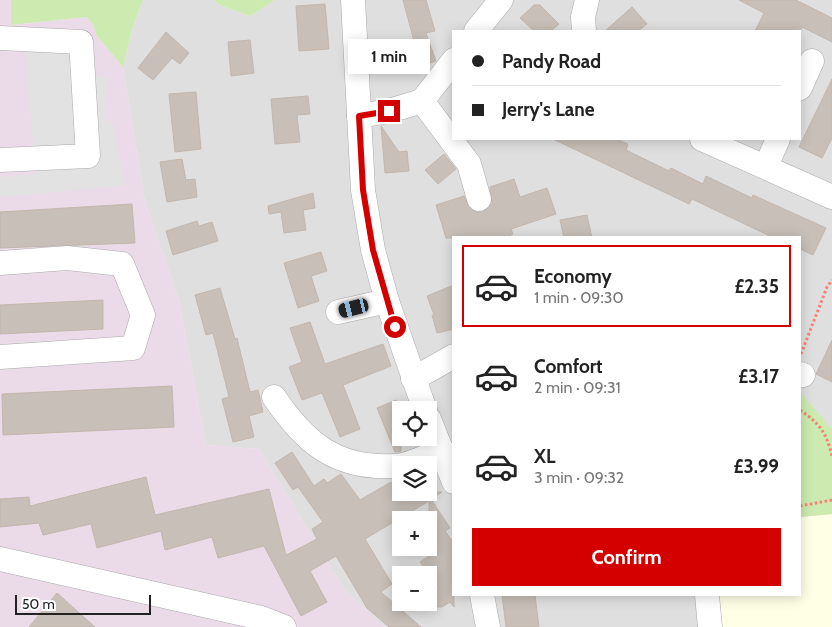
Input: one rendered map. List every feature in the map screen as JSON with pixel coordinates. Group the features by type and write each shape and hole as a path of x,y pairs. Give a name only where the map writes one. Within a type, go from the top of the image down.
{"street":[{"path":"353,0 363,190 373,250 387,301 422,401"},
{"path":"477,30 502,0"},
{"path":"584,30 583,16 587,0"},
{"path":"0,38 82,42 88,156 0,160"},
{"path":"801,86 812,61"},
{"path":"359,116 389,111 422,101 452,63"},
{"path":"422,101 469,164 479,199"},
{"path":"704,140 832,196"},
{"path":"766,166 778,140"},
{"path":"0,263 66,258 122,264 143,315 133,348 0,357"},
{"path":"338,312 387,301"},
{"path":"413,379 452,357"},
{"path":"274,397 291,422 308,439 344,461 396,466 442,450"},
{"path":"437,438 452,477"},
{"path":"0,559 261,618 284,627"},
{"path":"482,596 488,627"},
{"path":"707,596 710,627"}],"path":[{"path":"801,369 827,287 832,280"},
{"path":"801,411 815,420 827,436 832,456"},
{"path":"801,506 832,500"}],"shaded area":[{"path":"0,0 11,0 12,25 86,17 93,24 97,36 123,67 145,202 179,300 206,445 259,449 345,590 384,627 0,627"},
{"path":"143,0 213,0 222,6 250,16 275,0 832,0 832,627 384,627 345,590 259,449 206,445 179,300 145,202 123,67 132,29"},
{"path":"74,42 83,74 109,78 104,117 113,125 126,185 0,197 0,177 36,174 24,43"},
{"path":"832,514 832,627 720,627 715,596 801,596 801,517"}],"green space":[{"path":"11,0 143,0 132,29 123,67 97,36 93,24 86,17 11,25"},
{"path":"213,0 275,0 250,16 222,6"},
{"path":"801,393 832,429 832,514 801,517"}],"building":[{"path":"403,0 426,0 435,31 426,33 436,61 410,69 403,45 414,41"},
{"path":"739,0 796,0 832,18 832,42 802,27 800,30 756,30 764,13"},
{"path":"325,4 329,49 299,51 296,6"},
{"path":"534,5 540,5 559,24 552,30 533,30 520,18"},
{"path":"632,7 647,24 639,30 606,30"},
{"path":"166,32 189,53 180,64 172,58 153,80 138,68"},
{"path":"250,40 254,73 231,76 228,42"},
{"path":"832,79 832,138 822,158 799,147"},
{"path":"196,92 201,149 175,152 169,94"},
{"path":"308,96 310,114 297,115 300,142 275,144 271,99"},
{"path":"381,126 399,152 407,151 409,171 385,173"},
{"path":"555,140 618,140 628,144 626,150 669,171 671,168 703,184 706,176 752,198 753,195 826,228 813,255 801,249 801,236 770,236 692,199 689,204"},
{"path":"444,154 456,169 438,184 425,170"},
{"path":"182,159 186,180 195,179 197,197 167,202 160,162"},
{"path":"514,179 520,197 547,188 556,214 511,229 513,234 508,236 452,236 452,238 446,238 436,205 464,196 470,209 476,212 483,212 492,203 490,187"},
{"path":"313,193 315,208 303,210 306,230 284,233 281,212 269,214 268,206"},
{"path":"132,204 135,243 0,248 0,212"},
{"path":"587,215 592,236 564,236 560,220"},
{"path":"197,221 199,226 212,222 218,241 173,255 166,231"},
{"path":"321,252 327,271 311,276 319,301 298,308 284,263"},
{"path":"452,286 452,329 437,333 432,315 434,315 427,296"},
{"path":"220,288 235,339 237,338 250,392 258,390 263,412 249,416 254,437 233,442 222,399 229,397 213,333 206,335 195,295"},
{"path":"103,300 103,329 0,334 0,305"},
{"path":"310,322 325,364 383,344 391,366 343,385 360,429 340,437 322,393 302,400 289,367 302,362 290,328"},
{"path":"832,340 832,382 816,374"},
{"path":"172,386 174,427 3,435 2,394"},
{"path":"392,402 392,445 377,408"},
{"path":"393,446 401,446 401,451 395,452"},
{"path":"292,452 314,486 324,479 327,483 341,474 360,500 391,482 392,501 429,501 412,511 392,511 392,523 365,539 392,584 381,592 392,602 392,611 403,611 421,627 389,627 367,608 336,556 310,571 327,602 301,616 264,546 218,558 212,537 165,550 161,531 97,548 91,524 43,535 39,523 0,527 0,499 29,497 30,506 146,477 155,515 269,489 286,555 317,539 312,529 323,522 298,487 293,490 275,463"},
{"path":"429,501 432,501 450,528 445,531 452,540 452,596 454,596 454,607 450,602 442,607 437,607 437,589 439,588 437,585 437,566 423,566 420,562 429,556 437,556 437,511 429,511"},
{"path":"57,593 95,627 29,627"},
{"path":"502,596 535,596 539,627 506,627"}],"route":[{"path":"389,111 359,116 363,190 373,250 395,327"}]}
